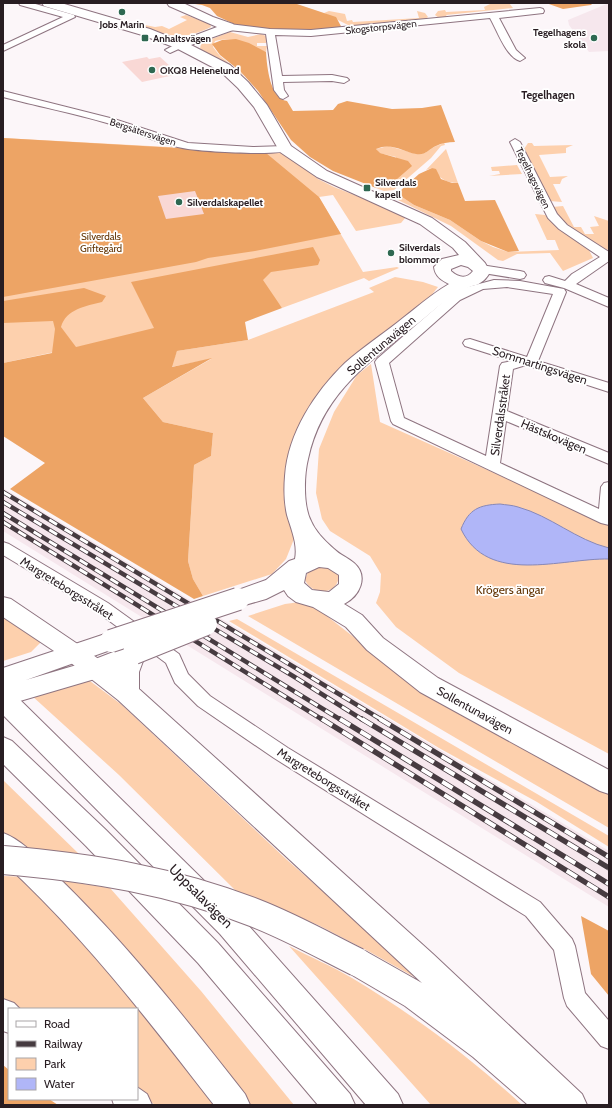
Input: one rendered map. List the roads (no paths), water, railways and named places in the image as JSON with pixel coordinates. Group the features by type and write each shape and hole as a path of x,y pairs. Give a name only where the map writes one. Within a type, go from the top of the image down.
{"main road":[{"path":"48,3 128,26 225,68 243,84 260,105 285,148 322,174 426,221 459,245 474,273"},
{"path":"173,3 197,15 229,26"},
{"path":"175,47 229,26"},
{"path":"451,240 454,247 453,261 462,260 474,273"},
{"name":"Sollentunavägen","path":"434,302 443,286 445,276 442,272 442,268 453,261"},
{"path":"445,276 454,281 474,273"},
{"name":"Sollentunavägen","path":"474,273 434,302 351,368 326,396 310,423 299,453 296,476 298,515 302,525 307,552 292,579 293,585 297,591 354,621 375,644 429,685 609,783"},
{"name":"Sollentunavägen","path":"302,525 322,551 345,567 351,578 350,585 346,592 346,600 354,621"},
{"path":"3,678 96,669 243,603 258,593 274,586 301,565 314,559 324,558 334,560"},
{"path":"3,698 74,653 111,641 243,603 290,596 312,598 338,597 346,592"},
{"path":"3,606 74,653 127,693 423,964 571,1105"},
{"path":"127,693 125,680 127,670 134,653"},
{"name":"Uppsalavägen","path":"3,698 230,925 386,1105"},
{"path":"3,748 96,838 208,953 339,1105"},
{"path":"3,845 57,893 119,961 234,1105"},
{"path":"3,860 46,863 105,871 172,886 229,904 290,927 357,962 416,996 478,1042 551,1105"}],"street":[{"path":"3,48 71,17 22,3"},
{"name":"Skogstorpsvägen","path":"229,26 270,32 311,33 540,11"},
{"path":"493,15 512,51 520,58"},
{"path":"270,32 279,90 283,96"},
{"path":"278,79 332,78 344,80"},
{"name":"Bergsätersvägen","path":"3,94 110,121 174,144 253,150 285,148"},
{"name":"Tegelhagsvägen","path":"515,142 552,216 563,227 608,257 560,286"},
{"path":"474,273 543,282 560,286 609,303"},
{"path":"560,286 502,283 468,289 456,296 382,362 398,421 608,519 609,487"},
{"path":"527,362 532,360 560,286"},
{"name":"Sommartingsvägen","path":"470,343 609,388"},
{"name":"Silverdalsstråket","path":"492,466 507,366 527,362"},
{"name":"Hästskovägen","path":"500,412 609,459"},
{"name":"Margreteborgsstråket","path":"3,548 102,607 173,659 181,678 204,701 281,753 533,909 564,946 575,998 609,1038"}],"water":[{"path":"500,504 516,506 530,511 586,539 609,548 609,559 527,565 507,563 489,558 473,547 461,529 464,522 476,509"}],"railway":[{"path":"3,492 382,720"},
{"path":"3,502 293,676 363,720"},
{"path":"3,513 341,720"},
{"path":"3,522 323,720"},
{"path":"322,719 609,897"},
{"path":"340,719 609,884"},
{"path":"362,719 609,868"},
{"path":"380,719 609,857"}],"place":[{"name":"Jobs Marin","path":"122,12"},
{"name":"Anhaltsvägen","path":"145,38"},
{"name":"Tegelhagens skola","path":"594,38"},
{"name":"OKQ8 Helenelund","path":"152,70"},
{"name":"Silverdals kapell","path":"367,188"},
{"name":"Silverdalskapellet","path":"179,202"},
{"name":"Silverdals blommor","path":"391,253"}],"district":[{"name":"Tegelhagen","path":"548,95"}],"park label":[{"name":"Silverdals Griftegård","path":"101,242"},
{"name":"Krögers ängar","path":"510,589"}]}
